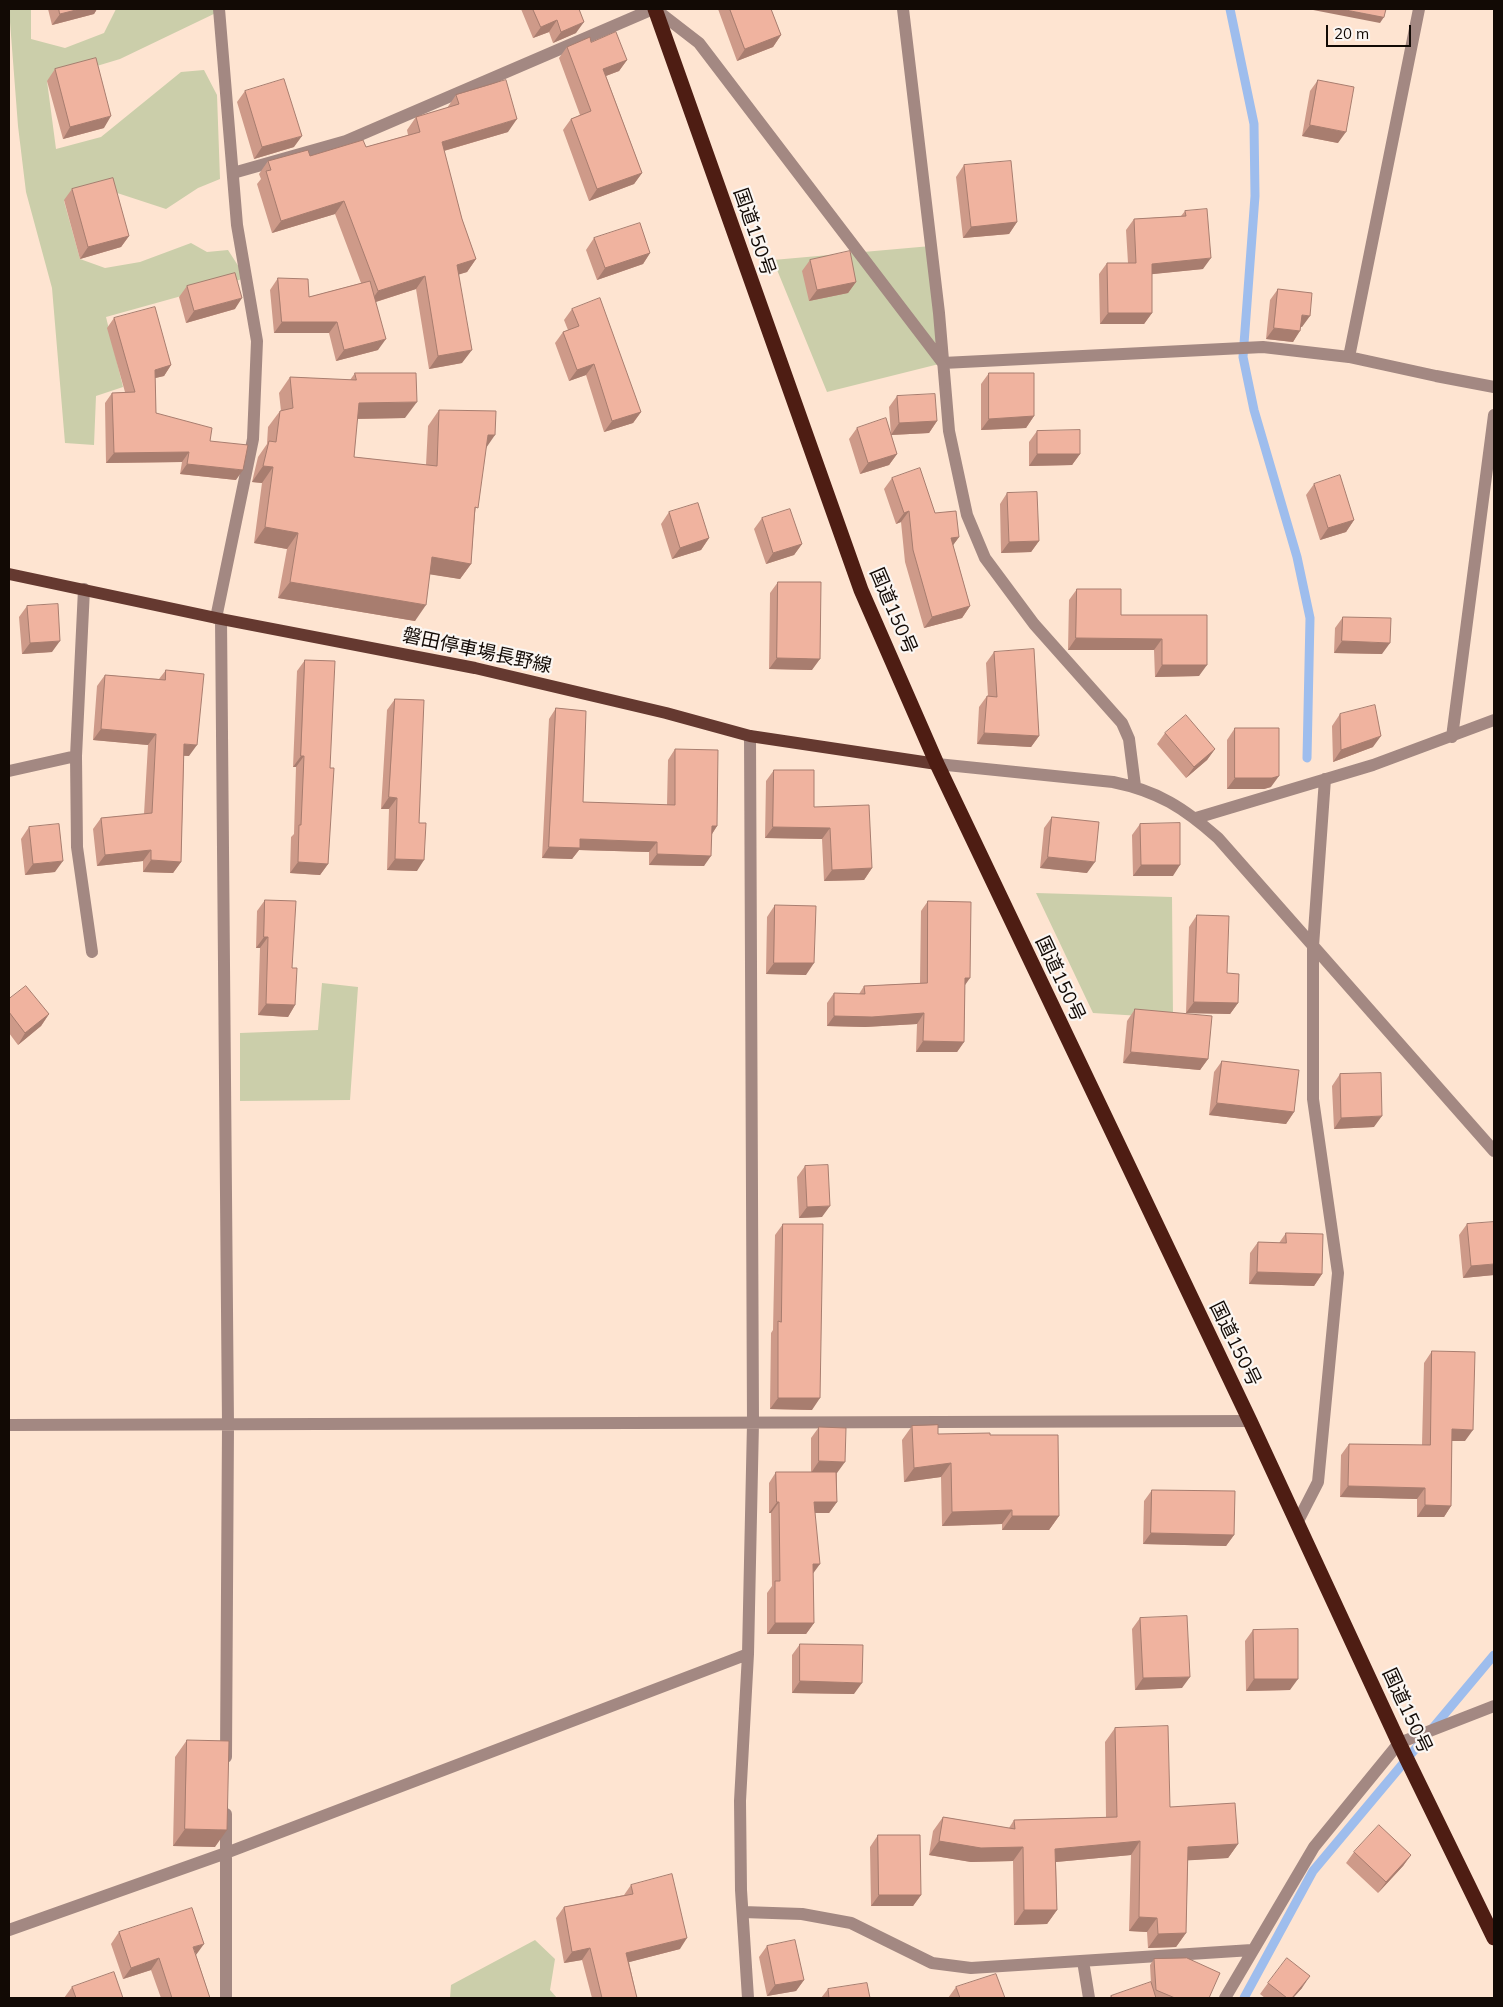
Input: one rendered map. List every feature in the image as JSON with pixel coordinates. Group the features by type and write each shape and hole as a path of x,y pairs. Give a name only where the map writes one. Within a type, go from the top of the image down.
{"highway":[{"name":"国道150号","path":"654,9 861,590 937,764 1250,1421 1399,1743 1494,1938"}],"main road":[{"name":"磐田停車場長野線","path":"9,574 219,618 475,668 666,712 750,736 937,764"}],"street":[{"path":"219,9 237,225 258,341 253,439 219,618 228,1424 226,1774"},
{"path":"233,173 346,140 654,9 699,43 943,364"},
{"path":"903,9 939,313 949,431 967,515 985,558 1034,624 1122,723 1129,739 1135,786"},
{"path":"1349,356 1419,9"},
{"path":"943,364 1264,347 1349,356 1494,387"},
{"path":"1452,737 1494,415"},
{"path":"84,589 76,756 78,847 92,952"},
{"path":"1196,818 1326,779 1452,737 1494,720"},
{"path":"748,1998 740,1802 748,1654 753,1423 750,736"},
{"path":"9,771 76,756"},
{"path":"937,764 1114,782 1135,786 1159,795 1196,818 1218,838 1494,1151"},
{"path":"1297,1522 1318,1482 1338,1273 1313,1099 1313,946 1326,779"},
{"path":"9,1425 1250,1421"},
{"path":"9,1930 226,1853 748,1654"},
{"path":"1226,1998 1252,1950 1314,1847 1399,1743 1494,1706"},
{"path":"226,1804 226,1998"},
{"path":"743,1912 802,1914 851,1923 932,1963 970,1968 1252,1950"},
{"path":"1083,1961 1089,1998"}],"green space":[{"path":"9,9 31,9 31,39 65,48 104,33 116,9 219,9 220,11 120,59 47,81 56,149 101,137 181,72 204,70 217,95 220,179 198,188 166,209 105,189 64,201 80,259 105,268 140,262 191,243 207,252 228,250 246,278 106,317 123,387 96,396 94,445 65,443 52,288 26,192 18,126"},
{"path":"931,246 943,363 827,392 773,260"},
{"path":"1036,893 1172,897 1173,1018 1093,1013"},
{"path":"322,983 358,987 350,1100 240,1101 240,1033 318,1030"},
{"path":"535,1940 555,1959 550,1990 557,1998 450,1998 451,1985"}],"building":[{"path":"59,9 80,9 60,14"},
{"path":"533,9 579,9 584,22 561,32 557,20 541,27"},
{"path":"730,9 771,9 781,35 745,49"},
{"path":"1341,9 1386,9 1384,17"},
{"path":"616,32 627,60 603,69 642,173 597,189 571,119 591,111 567,47 590,37 591,42"},
{"path":"96,58 111,116 70,127 55,69"},
{"path":"284,79 302,136 262,147 245,91"},
{"path":"506,80 517,119 442,142 462,219 476,259 457,265 472,350 438,356 425,276 378,291 344,201 281,221 266,171 271,170 268,161 308,150 310,156 363,140 366,147 420,132 416,117 459,104 456,95"},
{"path":"1318,80 1354,87 1346,132 1310,125"},
{"path":"1011,161 1017,222 971,227 964,165"},
{"path":"113,178 129,236 88,247 72,189"},
{"path":"1207,209 1211,258 1152,264 1152,313 1108,313 1107,263 1136,263 1134,219 1186,216 1185,211"},
{"path":"640,223 650,253 605,268 594,238"},
{"path":"850,251 856,282 817,290 810,260"},
{"path":"235,273 242,298 194,311 187,286"},
{"path":"278,278 308,279 309,297 370,281 386,339 344,350 337,322 282,322"},
{"path":"1278,289 1312,293 1310,316 1302,315 1300,331 1274,328"},
{"path":"600,298 641,412 612,421 594,364 577,370 563,332 579,326 572,309"},
{"path":"155,307 171,365 155,370 156,413 212,428 210,441 248,445 243,470 187,464 189,452 114,453 112,393 135,392 114,318"},
{"path":"355,373 416,373 417,402 359,403 354,457 437,466 439,410 496,411 495,435 488,435 478,508 475,507 471,564 432,557 426,605 290,582 298,533 265,527 273,467 263,466 269,441 276,442 280,411 293,408 290,377 356,380"},
{"path":"989,373 1034,373 1034,416 989,419"},
{"path":"935,394 937,421 899,423 897,396"},
{"path":"886,418 897,454 868,463 857,428"},
{"path":"1080,430 1080,454 1037,454 1037,431"},
{"path":"920,468 935,513 956,511 959,537 951,538 970,606 932,617 913,550 909,511 904,513 892,478"},
{"path":"1340,475 1354,520 1328,528 1314,484"},
{"path":"1037,492 1039,541 1009,542 1007,493"},
{"path":"698,503 709,538 680,548 669,512"},
{"path":"790,509 802,544 773,553 762,518"},
{"path":"778,582 821,582 820,659 777,658"},
{"path":"1077,589 1121,589 1121,615 1207,615 1207,665 1162,665 1162,639 1076,638"},
{"path":"58,604 60,641 30,643 27,606"},
{"path":"1343,617 1391,618 1390,643 1342,641"},
{"path":"1034,649 1039,736 984,733 987,696 997,697 994,652"},
{"path":"305,660 335,661 330,768 334,768 328,864 298,862 304,756 301,756"},
{"path":"166,670 204,674 197,745 184,744 181,862 151,860 151,850 105,855 101,818 152,813 156,734 101,729 105,675 165,680"},
{"path":"395,699 424,700 419,823 426,823 424,860 395,859 397,798 389,797"},
{"path":"1375,705 1381,736 1341,750 1340,714"},
{"path":"556,708 586,711 583,802 675,805 675,749 718,750 717,826 712,826 711,856 657,854 657,842 580,839 580,848 549,847"},
{"path":"1186,715 1215,749 1194,767 1165,733"},
{"path":"1235,728 1279,728 1279,776 1272,778 1235,778"},
{"path":"774,770 814,770 814,807 869,805 872,868 832,870 830,828 773,827"},
{"path":"1052,817 1099,822 1095,862 1048,857"},
{"path":"1180,823 1180,865 1141,865 1140,824"},
{"path":"59,824 63,861 33,864 29,827"},
{"path":"265,900 296,901 292,968 297,968 295,1005 266,1004 268,937 264,937"},
{"path":"928,901 971,902 970,978 965,978 964,1042 923,1041 924,1013 872,1017 834,1016 834,993 865,994 864,986 927,983"},
{"path":"775,905 816,906 814,963 774,963"},
{"path":"1197,915 1229,916 1227,973 1239,974 1238,1003 1194,1002"},
{"path":"26,986 49,1014 25,1033 9,1012 9,999"},
{"path":"1135,1009 1212,1016 1208,1059 1131,1052"},
{"path":"1222,1061 1299,1070 1294,1112 1217,1103"},
{"path":"1381,1073 1382,1116 1341,1118 1340,1074"},
{"path":"828,1165 830,1206 807,1207 805,1166"},
{"path":"1494,1222 1494,1264 1471,1266 1467,1224"},
{"path":"783,1224 823,1224 820,1398 778,1398 778,1321 781,1322"},
{"path":"1286,1233 1323,1234 1322,1274 1257,1272 1258,1242 1286,1243"},
{"path":"1432,1351 1475,1352 1473,1430 1452,1429 1451,1506 1425,1505 1425,1488 1348,1486 1349,1444 1430,1445"},
{"path":"938,1425 938,1434 1058,1435 1059,1516 1012,1516 1012,1510 952,1512 951,1463 914,1468 912,1426"},
{"path":"819,1427 846,1428 845,1462 819,1461"},
{"path":"776,1472 836,1472 837,1502 814,1502 820,1564 813,1564 814,1623 775,1623 775,1581 780,1581 779,1502 777,1502"},
{"path":"1152,1490 1235,1491 1234,1535 1151,1533"},
{"path":"1187,1616 1190,1677 1143,1678 1140,1618"},
{"path":"1298,1629 1298,1679 1254,1679 1253,1630"},
{"path":"800,1644 863,1645 862,1683 800,1681"},
{"path":"1168,1726 1170,1807 1235,1803 1238,1844 1188,1847 1186,1933 1158,1934 1157,1918 1139,1917 1140,1841 1055,1849 1057,1910 1024,1910 1023,1847 981,1848 939,1841 943,1817 1015,1829 1014,1820 1117,1817 1115,1728"},
{"path":"187,1740 229,1741 227,1830 185,1829"},
{"path":"1379,1825 1411,1855 1386,1882 1354,1852"},
{"path":"878,1835 920,1835 921,1895 879,1895"},
{"path":"672,1874 687,1938 626,1953 637,1998 602,1998 590,1948 572,1952 564,1907 633,1894 631,1885"},
{"path":"192,1908 204,1944 193,1947 210,1998 172,1998 159,1958 131,1968 119,1932"},
{"path":"795,1940 804,1980 775,1985 767,1946"},
{"path":"1187,1958 1220,1973 1209,1998 1175,1998 1156,1990 1154,1959"},
{"path":"1287,1958 1310,1976 1292,1998 1287,1998 1268,1983"},
{"path":"114,1972 123,1998 76,1998 72,1987"},
{"path":"996,1974 1005,1998 960,1998 956,1987"},
{"path":"1151,1982 1156,1998 1112,1998 1111,1996"},
{"path":"867,1983 870,1998 829,1998 828,1989"}],"waterway":[{"path":"1230,9 1254,124 1255,196 1243,357 1254,410 1297,557 1310,618 1307,758"},
{"path":"1244,1998 1313,1871 1494,1655"}]}
